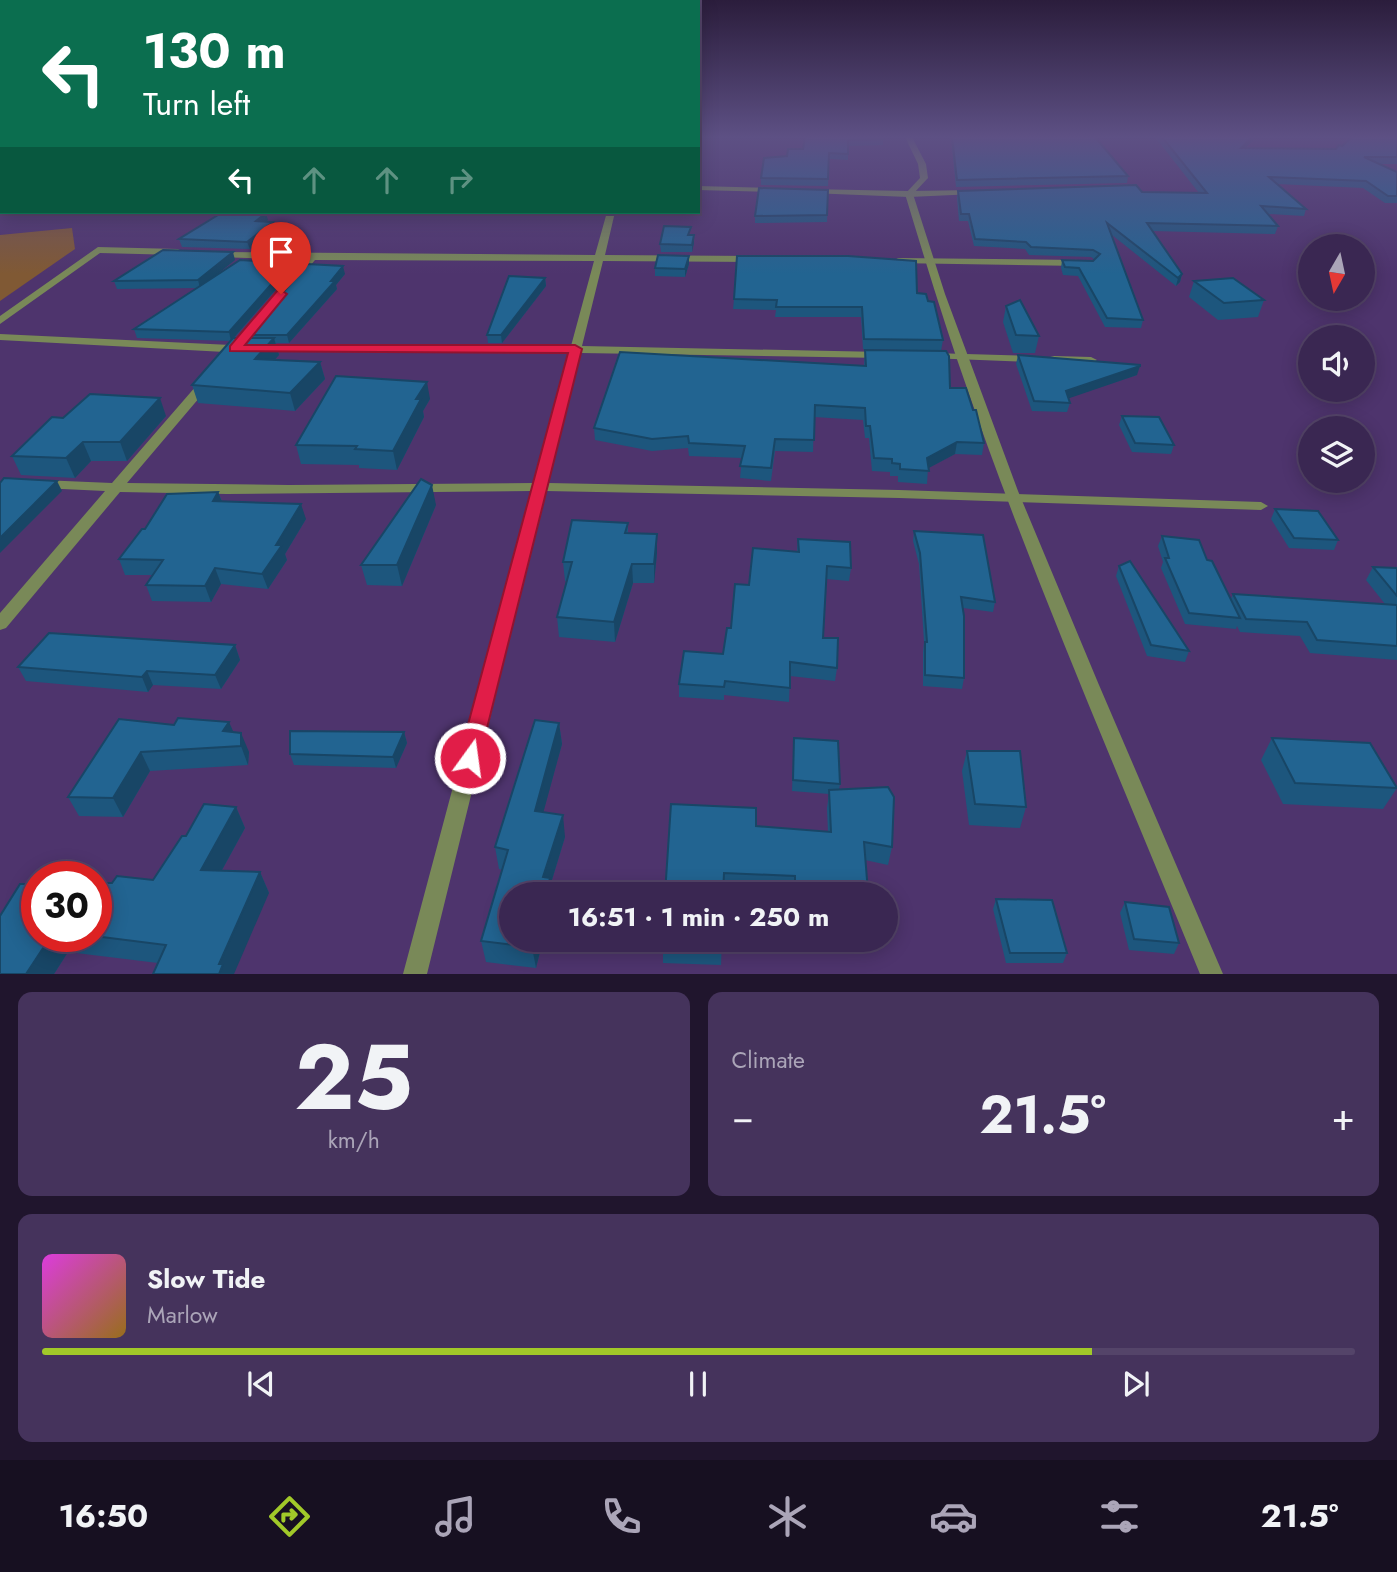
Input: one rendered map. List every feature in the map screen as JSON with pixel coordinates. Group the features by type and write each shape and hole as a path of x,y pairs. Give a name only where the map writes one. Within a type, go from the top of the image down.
{"street":[{"path":"909,194 921,182"},
{"path":"700,188 790,191"},
{"path":"804,191 909,194 988,192"},
{"path":"909,194 961,356 1013,496 1212,974"},
{"path":"415,974 610,214"},
{"path":"0,321 98,250 192,253"},
{"path":"205,253 312,257 764,259"},
{"path":"0,624 312,257"},
{"path":"887,261 1091,263"},
{"path":"0,337 226,359 575,349 892,355"},
{"path":"920,356 1091,360"},
{"path":"26,483 116,488 540,488 1013,496 1261,506"}],"shaded area":[{"path":"72,228 75,249 0,301 0,235"}],"building":[{"path":"1199,182 1275,182 1306,209 1261,206 1278,226 1147,223 1182,274 1178,278 1107,223 1143,320 1107,318 1079,268 1065,267 1062,260 1093,261 1100,254 1093,250 1031,247 1026,242 975,239 969,214 961,214 958,191 1136,185 1142,192 1207,193"},
{"path":"1368,182 1397,182 1397,196 1388,196"},
{"path":"759,188 828,190 827,215 755,216"},
{"path":"220,214 265,214 256,221 273,222 247,242 179,239"},
{"path":"664,226 691,227 688,235 694,235 692,245 660,244"},
{"path":"163,250 233,252 198,280 114,281"},
{"path":"658,255 689,256 685,269 655,268"},
{"path":"737,256 848,256 916,261 917,293 926,294 928,301 934,302 943,340 864,339 862,307 776,307 777,300 734,299"},
{"path":"240,260 290,263 229,332 134,329"},
{"path":"307,264 343,266 331,281 335,281 287,335 247,335"},
{"path":"509,276 545,278 501,335 487,335"},
{"path":"1233,278 1264,300 1224,303 1194,281"},
{"path":"1020,300 1039,336 1016,335 1006,306"},
{"path":"233,338 274,338 255,359 320,362 290,393 192,385"},
{"path":"865,350 946,351 949,356 950,388 966,388 973,410 976,410 984,443 957,442 927,458 929,471 900,469 900,464 892,463 892,459 874,458 870,426 866,426 865,408 815,405 814,440 775,439 771,468 740,466 745,446 689,443 688,436 652,439 594,428 620,352 866,366"},
{"path":"1018,355 1140,366 1066,391 1070,403 1034,401"},
{"path":"336,376 427,382 416,399 421,399 393,451 355,449 357,446 296,445"},
{"path":"90,394 160,398 120,442 83,442 66,458 12,456 52,417 63,418"},
{"path":"1122,416 1159,417 1174,445 1135,443"},
{"path":"4,478 57,481 0,538 0,483"},
{"path":"421,479 432,485 397,565 361,565"},
{"path":"218,492 213,501 301,504 276,545 282,545 262,574 215,568 205,586 146,585 163,560 119,559 142,529 145,529 167,494"},
{"path":"1275,509 1318,511 1338,540 1294,538"},
{"path":"572,520 628,523 625,533 657,534 654,564 632,564 614,622 557,617 572,562 563,562"},
{"path":"914,531 983,535 995,602 961,597 964,616 964,678 925,675 927,642 920,553"},
{"path":"1162,536 1199,540 1207,560 1212,561 1240,618 1189,613 1165,558 1169,558"},
{"path":"798,539 850,542 851,568 827,566 823,638 838,638 837,668 790,662 790,688 725,681 724,687 679,684 684,651 723,654 727,628 731,628 735,584 749,585 753,548 799,552"},
{"path":"1130,561 1189,651 1151,645 1119,566"},
{"path":"1373,567 1397,568 1397,596"},
{"path":"1233,594 1397,605 1397,646 1317,640 1307,622 1246,619"},
{"path":"49,633 235,645 215,675 147,671 142,677 18,667"},
{"path":"178,718 229,722 223,731 241,733 241,746 141,752 113,798 68,797 119,719 174,725"},
{"path":"535,720 559,723 535,811 563,815 543,877 550,878 549,882 499,882 499,943 481,941 508,850 495,847"},
{"path":"290,731 404,732 393,757 290,754"},
{"path":"794,738 838,741 840,784 793,780"},
{"path":"1272,738 1370,743 1397,788 1295,783"},
{"path":"967,751 1020,751 1026,807 975,804"},
{"path":"888,787 894,797 892,847 864,842 867,882 795,882 795,876 724,873 724,882 666,882 671,804 756,808 756,826 831,832 829,790"},
{"path":"204,804 236,807 201,870 260,872 219,964 223,964 219,974 153,974 166,945 112,938 112,883 117,876 153,880 182,836 186,836"},
{"path":"21,884 21,952 40,952 26,974 0,974 0,916"},
{"path":"996,899 1052,900 1067,953 1010,953"},
{"path":"1125,902 1169,907 1179,943 1134,939"}],"route":[{"path":"281,294 234,349 575,349 470,758"}]}
